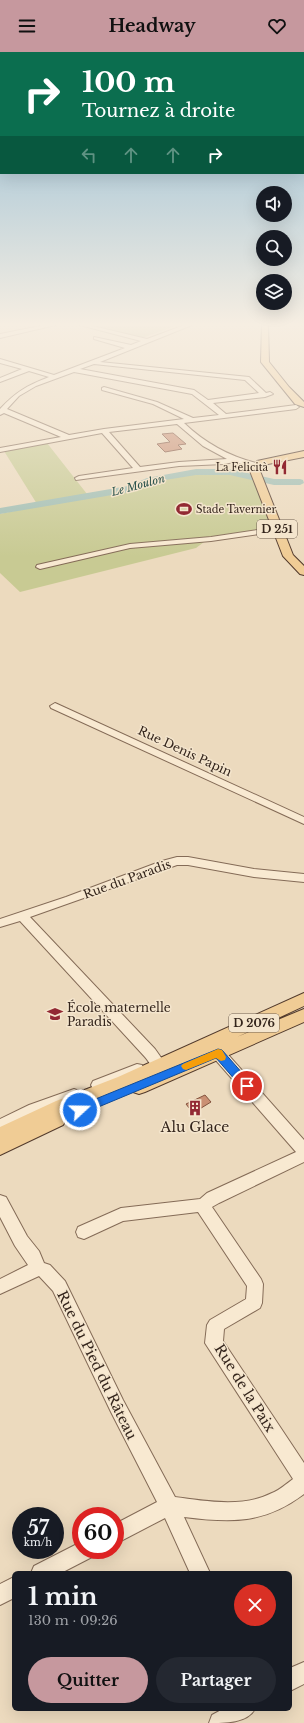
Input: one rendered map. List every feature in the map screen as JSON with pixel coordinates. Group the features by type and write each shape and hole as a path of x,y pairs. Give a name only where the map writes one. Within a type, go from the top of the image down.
{"main road":[{"path":"257,473 266,461 304,454"},
{"name":"D 251","path":"257,473 277,529 290,558 304,572"},
{"name":"D 2076","path":"0,1147 67,1115 129,1091 210,1050 304,999"},
{"name":"D 2076","path":"210,1050 270,1023 304,1002"},
{"name":"D 2076","path":"0,1135 62,1106 124,1082 158,1063 210,1050 304,1015"}],"street":[{"path":"12,401 2,411 67,437"},
{"path":"148,401 192,420"},
{"path":"208,402 217,401"},
{"path":"208,402 225,416"},
{"path":"0,450 104,431 301,407"},
{"path":"178,422 209,449 234,460 257,473"},
{"path":"104,431 138,470"},
{"path":"79,478 234,460"},
{"path":"40,568 130,546 211,539 277,529"},
{"name":"Rue Denis Papin","path":"55,706 304,820"},
{"name":"Rue du Paradis","path":"0,923 70,900 177,861 188,861 254,873 304,878"},
{"path":"0,1128 2,1124 46,1104 158,1063 22,916"},
{"path":"210,1050 304,1150"},
{"path":"84,1232 121,1215 204,1205 213,1198 304,1155"},
{"path":"0,1202 22,1241 33,1256 38,1268 0,1286"},
{"name":"Rue de la Paix","path":"169,1506 216,1512 247,1511 274,1503 304,1481 214,1343 216,1325 254,1303 255,1284 206,1213 204,1205"},
{"name":"Rue du Pied du Râteau","path":"38,1268 44,1270 59,1286 117,1406 169,1506 199,1571"},
{"path":"124,1529 169,1506"},
{"path":"45,1571 72,1557"},
{"path":"0,1595 12,1588"},
{"path":"292,1679 304,1672"},
{"path":"220,1723 241,1711"}],"green space":[{"path":"47,443 87,494 37,504 4,451"},
{"path":"196,472 230,472 254,477 284,530 204,542 196,548 20,592 0,573 0,514 67,500 118,494 150,480"}],"building":[{"path":"173,433 186,444 178,445 182,449 165,452 157,444 170,442 162,434"},
{"name":"Alu Glace","path":"205,1095 211,1102 193,1113 186,1104"}],"waterway":[{"name":"Le Moulon","path":"0,511 130,489 150,480 196,472 230,472 274,482 300,482"}],"slow traffic":[{"path":"186,1066 218,1053 221,1057"}],"place":[{"name":"La Felicità","path":"280,467"},
{"name":"Stade Tavernier","path":"184,509"},
{"name":"École maternelle Paradis","path":"55,1014"},
{"name":"Alu Glace","path":"195,1108"}],"route":[{"path":"80,1110 218,1053 247,1086"}]}
